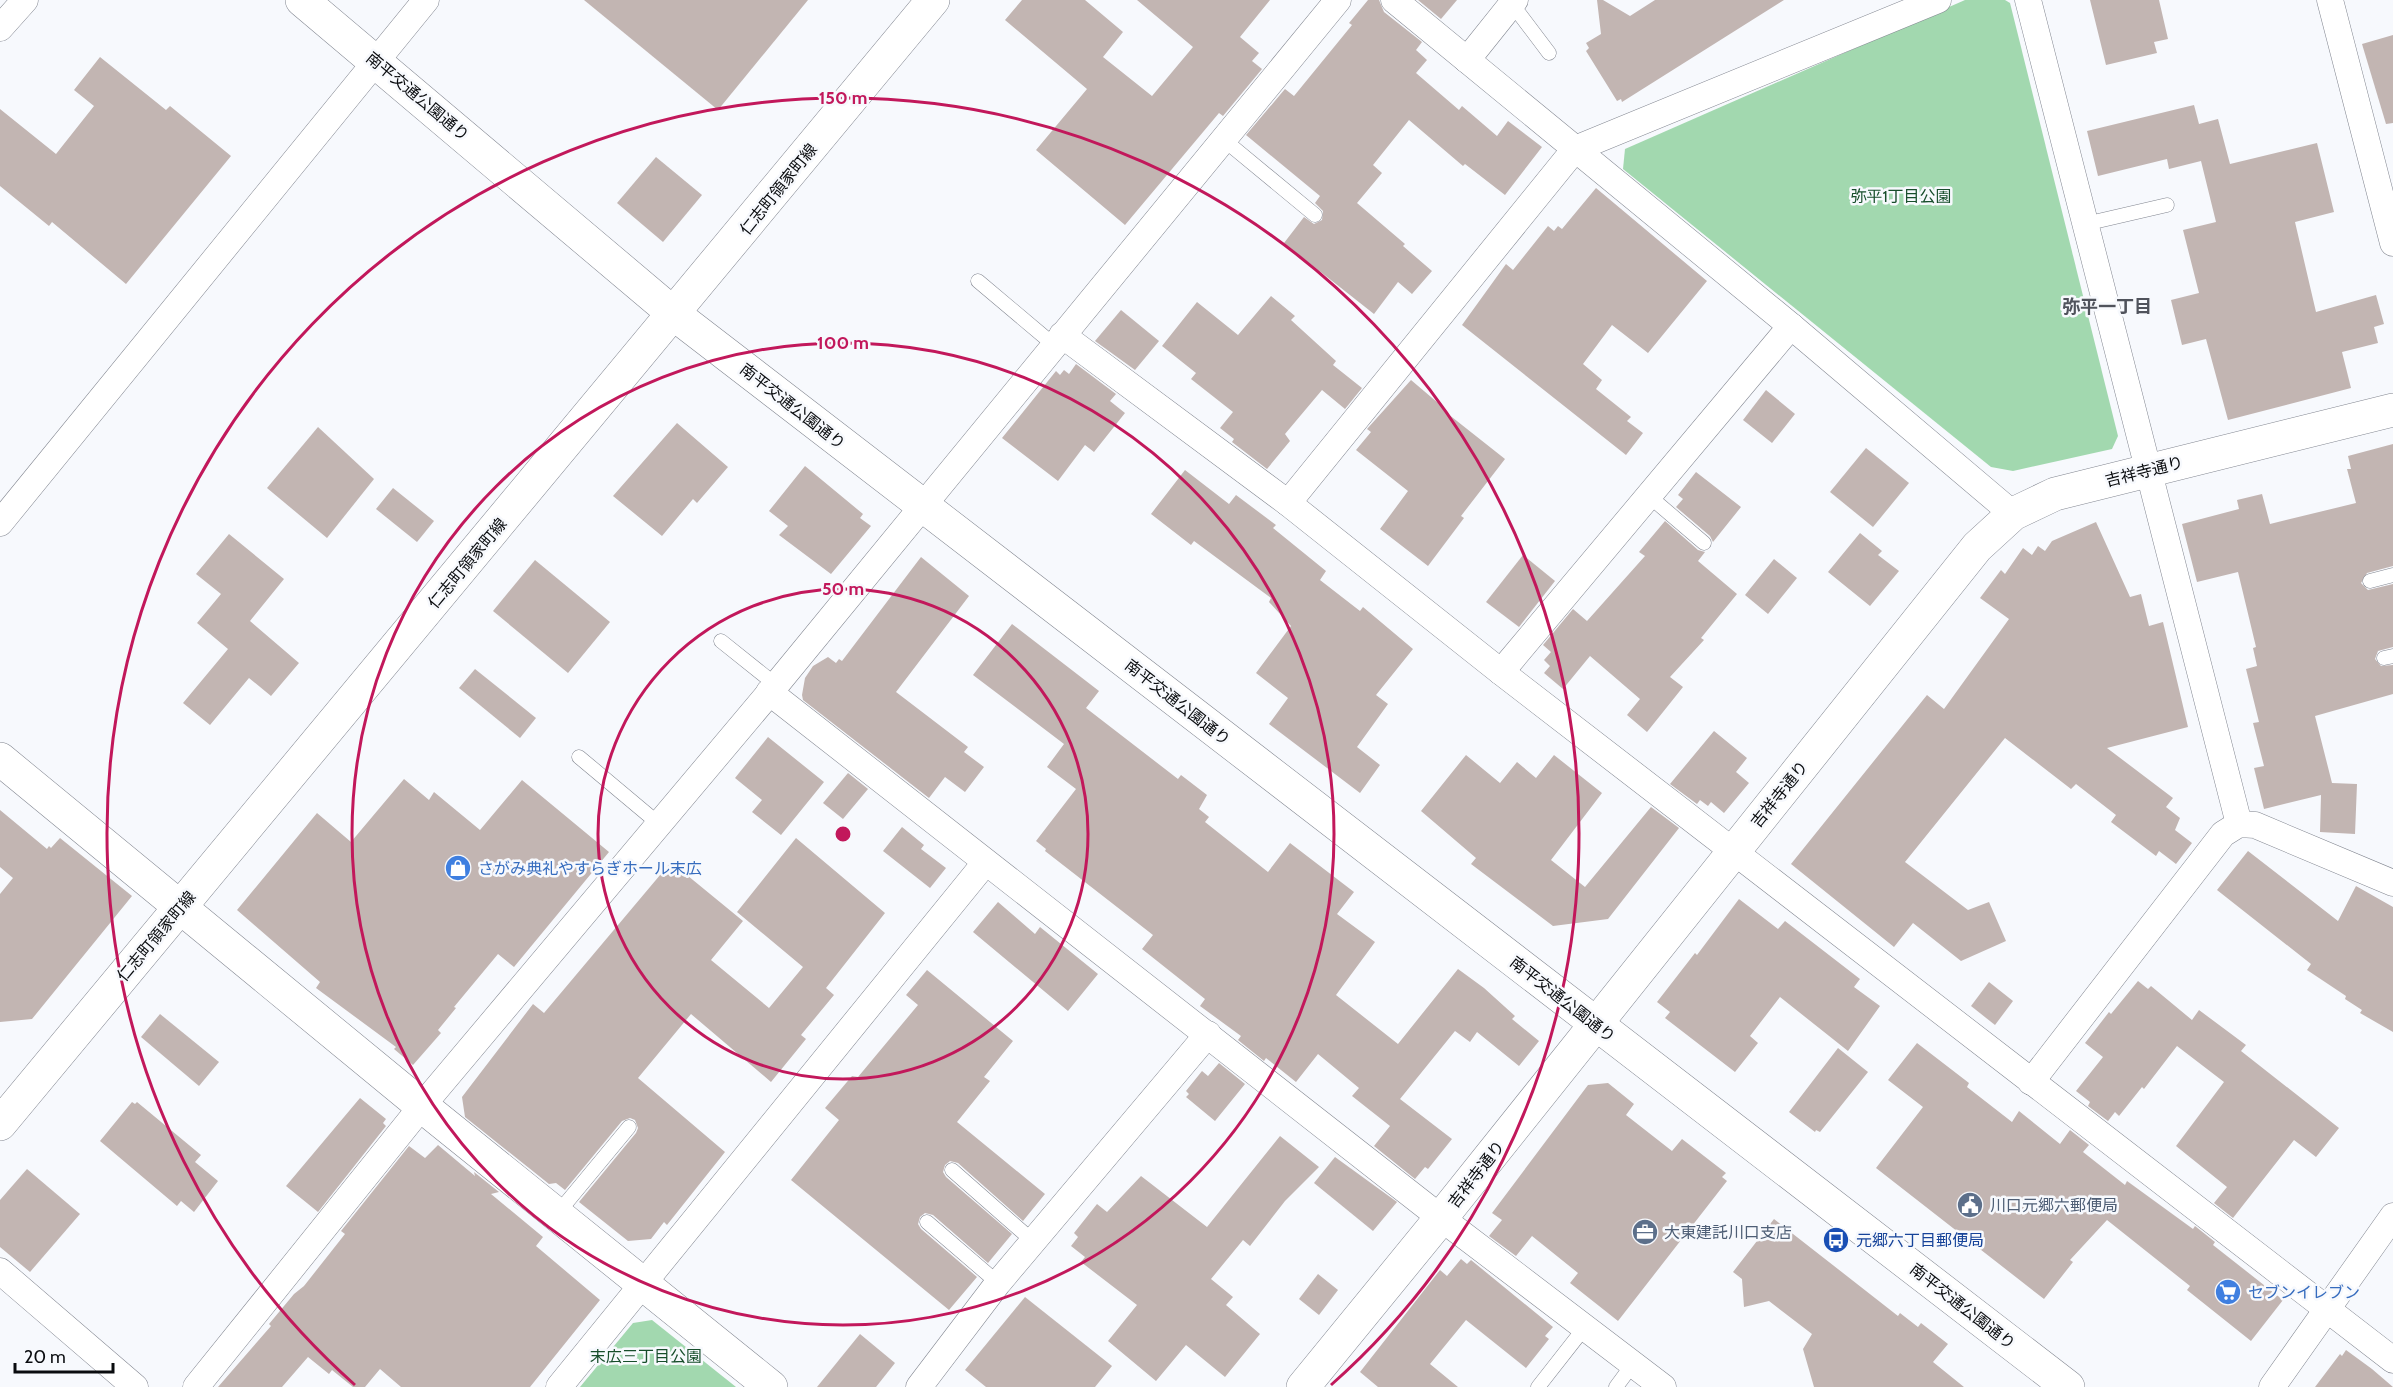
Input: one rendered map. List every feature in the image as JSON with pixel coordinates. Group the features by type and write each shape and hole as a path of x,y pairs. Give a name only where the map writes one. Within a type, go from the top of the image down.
{"street":[{"path":"0,28 25,0"},
{"name":"南平交通公園通り","path":"302,0 376,60 674,314 2068,1387"},
{"path":"0,523 426,0"},
{"name":"仁志町領家町線","path":"0,1124 933,0"},
{"path":"196,1387 422,1106 924,506 1338,0"},
{"path":"1394,0 1791,326 2013,514"},
{"path":"1288,503 1575,150 1938,0"},
{"path":"2028,0 2238,824"},
{"path":"2330,0 2393,243"},
{"path":"1467,60 1514,2"},
{"path":"1501,672 1791,326"},
{"path":"1058,340 1288,503 1501,672 2393,1360"},
{"name":"吉祥寺通り","path":"1303,1387 1441,1218 1977,547 2013,514 2055,494 2393,410"},
{"path":"772,688 986,863 1441,1218 1664,1387"},
{"path":"0,759 422,1106 771,1387"},
{"path":"2031,1082 2223,834 2238,824 2255,825 2393,883"},
{"path":"559,1387 986,863"},
{"path":"919,1387 998,1283 1208,1034"},
{"path":"2272,1387 2393,1216"},
{"path":"0,1271 135,1387"}],"lane":[{"path":"1514,2 1549,53"},
{"path":"1223,139 1315,215"},
{"path":"2085,224 2168,205"},
{"path":"978,281 1058,340"},
{"path":"1649,496 1704,543"},
{"path":"2370,581 2393,575"},
{"path":"721,641 772,688"},
{"path":"579,757 659,824"},
{"path":"557,1214 629,1127"},
{"path":"952,1170 1034,1242"},
{"path":"927,1222 998,1283"},
{"path":"1538,1387 1585,1327"},
{"path":"1616,1387 1633,1364"}],"green space":[{"name":"弥平1丁目公園","path":"1965,0 2005,0 2010,3 2118,436 2112,449 2013,471 1991,467 1623,169 1625,149"},
{"name":"末広三丁目公園","path":"652,1320 736,1387 580,1387 633,1323"}],"building":[{"path":"584,0 808,0 718,110"},
{"path":"1022,0 1085,0 1123,32 1103,57 1152,96 1193,47 1137,0 1270,0 1240,37 1259,53 1252,61 1262,69 1223,116 1219,113 1125,225 1036,150 1087,89 1005,20"},
{"path":"1368,0 1379,0 1384,12 1422,42 1416,50 1427,60 1416,73 1459,110 1462,106 1497,136 1508,121 1542,147 1505,195 1465,164 1463,166 1409,120 1373,165 1382,173 1357,203 1405,244 1403,246 1432,271 1412,294 1398,282 1374,314 1284,243 1304,217 1314,224 1322,220 1323,211 1315,203 1320,196 1246,135 1285,89 1294,96 1352,25 1349,23"},
{"path":"1418,0 1457,0 1441,19"},
{"path":"1597,0 1603,0 1630,16 1655,0 1784,0 1622,102 1621,99 1617,101 1586,51 1589,48 1586,43 1601,34"},
{"path":"2090,0 2159,0 2168,39 2154,42 2157,53 2106,65"},
{"path":"2393,35 2393,123 2386,124 2362,44"},
{"path":"100,57 166,110 170,106 231,156 126,284 52,222 49,226 0,186 0,109 56,154 94,106 74,90"},
{"path":"2194,105 2199,124 2218,119 2230,164 2317,143 2334,212 2295,222 2316,312 2376,295 2384,324 2374,327 2378,343 2342,352 2351,388 2228,420 2206,339 2182,345 2171,300 2199,293 2183,230 2216,222 2201,161 2169,169 2167,159 2098,176 2087,131"},
{"path":"656,157 702,195 663,242 617,203"},
{"path":"1596,188 1707,281 1648,353 1612,325 1583,364 1602,380 1596,389 1631,417 1627,421 1643,433 1626,455 1462,325 1506,264 1513,270 1548,226 1554,231 1558,226 1562,229"},
{"path":"1271,296 1295,316 1291,320 1336,361 1333,365 1362,388 1345,409 1322,390 1285,434 1290,441 1267,469 1232,442 1234,439 1220,428 1233,412 1191,379 1196,373 1162,346 1197,302 1238,335"},
{"path":"1121,310 1159,341 1135,370 1095,341"},
{"path":"1076,364 1116,394 1110,401 1125,413 1094,452 1085,445 1058,481 1002,438 1056,371 1060,375 1064,370 1069,374"},
{"path":"1411,380 1444,408 1443,410 1505,459 1461,516 1464,518 1428,566 1380,529 1408,491 1356,450 1371,432 1367,429"},
{"path":"1766,390 1795,414 1772,443 1743,420"},
{"path":"677,423 728,467 697,503 693,499 662,536 613,496"},
{"path":"318,427 374,479 327,538 267,488"},
{"path":"2393,444 2393,566 2367,573 2361,583 2368,590 2393,584 2393,647 2378,651 2375,659 2381,666 2393,665 2393,694 2315,716 2332,783 2357,784 2355,834 2320,832 2321,795 2264,809 2254,768 2264,766 2253,723 2259,722 2246,669 2257,666 2253,648 2256,647 2238,572 2197,582 2182,524 2239,509 2237,500 2262,494 2270,524 2356,503 2347,469 2351,469 2348,456"},
{"path":"1866,448 1909,483 1873,527 1830,492"},
{"path":"805,466 863,514 860,518 871,526 831,574 779,535 788,526 769,511"},
{"path":"1185,470 1229,504 1236,495 1276,525 1273,528 1326,571 1320,580 1360,611 1363,607 1413,649 1376,695 1388,704 1357,747 1380,765 1360,793 1269,724 1288,698 1256,673 1291,626 1269,602 1271,598 1194,541 1191,545 1151,514"},
{"path":"1696,472 1741,507 1713,542 1710,536 1676,507 1683,499 1678,495"},
{"path":"393,488 434,521 417,542 376,509"},
{"path":"1665,521 1698,550 1705,552 1698,561 1737,594 1701,638 1704,640 1670,677 1683,687 1647,732 1627,715 1640,699 1590,656 1563,689 1544,673 1550,666 1544,660 1551,652 1543,645 1573,609 1587,621 1645,556 1639,552"},
{"path":"2096,522 2130,597 2141,594 2149,626 2163,622 2188,727 2107,748 2173,798 2166,807 2180,818 2175,830 2192,843 2176,864 2159,851 2156,856 2111,822 2116,815 2076,784 2071,789 2005,738 1905,862 1968,910 1989,902 2006,941 1961,961 1913,923 1894,947 1791,864 1927,695 1944,709 2009,619 1980,598 2001,570 2005,574 2023,548 2032,555 2038,546 2045,551 2052,541"},
{"path":"1860,533 1882,551 1878,555 1899,571 1870,606 1828,572"},
{"path":"229,534 284,579 250,621 299,663 271,696 249,678 210,725 183,703 228,649 197,623 221,594 196,574"},
{"path":"1523,555 1555,581 1519,627 1486,602"},
{"path":"921,557 969,596 896,692 968,747 964,752 984,767 965,792 945,777 929,798 803,700 802,695 805,678 813,666 828,657 836,663 839,659 842,661"},
{"path":"1774,559 1797,578 1768,614 1745,595"},
{"path":"535,560 610,622 568,673 493,611"},
{"path":"1012,624 1099,691 1086,708 1178,779 1181,775 1207,795 1199,809 1209,817 1205,822 1268,872 1290,843 1354,892 1337,914 1375,942 1336,995 1398,1044 1458,969 1484,988 1515,1016 1512,1019 1539,1041 1519,1066 1477,1032 1470,1042 1455,1031 1400,1099 1452,1139 1428,1169 1425,1167 1415,1179 1374,1146 1390,1126 1352,1096 1359,1088 1318,1054 1296,1082 1266,1058 1264,1061 1238,1040 1241,1036 1200,1006 1205,999 1142,949 1153,935 1045,851 1046,849 1036,841 1076,789 1047,767 1064,744 973,675"},
{"path":"475,669 536,718 520,738 459,688"},
{"path":"1714,731 1747,758 1736,772 1749,783 1724,813 1711,802 1708,806 1700,800 1697,804 1670,784"},
{"path":"768,737 824,782 781,835 752,812 762,800 735,778"},
{"path":"1466,755 1500,783 1517,762 1536,778 1554,755 1602,793 1551,860 1585,887 1651,807 1679,828 1608,919 1553,926 1471,864 1476,858 1421,811"},
{"path":"848,773 868,789 843,819 823,803"},
{"path":"404,779 429,800 434,792 480,830 522,780 609,852 514,967 498,954 454,1007 456,1008 438,1030 441,1033 413,1065 394,1049 396,1047 316,988 320,982 237,910 317,813 351,842"},
{"path":"0,810 47,849 49,846 51,848 60,838 132,896 32,1019 0,1022 0,894 13,878 0,867"},
{"path":"902,827 924,845 921,849 946,868 930,888 883,851"},
{"path":"796,838 885,913 826,988 834,995 801,1035 806,1039 771,1082 691,1014 638,1078 725,1152 667,1225 664,1222 651,1239 628,1241 579,1202 636,1133 638,1128 635,1120 630,1118 622,1121 565,1190 556,1183 549,1184 465,1117 462,1097 533,1004 544,1013 671,862 743,921 711,960 769,1008 803,967 737,912"},
{"path":"2248,851 2338,921 2356,886 2393,907 2393,1032 2360,1013 2362,1010 2345,999 2346,996 2307,970 2311,964 2217,890"},
{"path":"1739,899 1778,929 1785,921 1860,979 1854,987 1880,1006 1848,1051 1780,997 1750,1036 1758,1043 1735,1072 1665,1018 1670,1012 1657,1002 1695,953 1697,955"},
{"path":"998,902 1035,934 1040,927 1098,974 1068,1011 973,932"},
{"path":"927,970 1013,1041 984,1077 990,1081 957,1122 1045,1194 1023,1221 958,1163 950,1161 945,1165 943,1172 946,1177 1012,1234 988,1263 933,1215 925,1213 920,1217 918,1224 921,1229 977,1277 949,1310 791,1180 839,1120 825,1108 852,1076 858,1077 918,1005 906,995"},
{"path":"2138,981 2148,989 2151,986 2192,1020 2199,1010 2246,1045 2241,1051 2339,1128 2316,1157 2294,1140 2233,1218 2214,1203 2227,1187 2176,1146 2224,1082 2177,1046 2144,1089 2142,1087 2119,1116 2115,1112 2108,1121 2088,1106 2090,1102 2076,1091 2103,1057 2085,1043 2109,1012 2111,1014"},
{"path":"1989,982 2013,1001 1995,1025 1971,1006"},
{"path":"160,1014 219,1062 199,1086 141,1037"},
{"path":"1917,1043 1969,1083 1967,1087 2012,1122 2019,1111 2060,1144 2070,1130 2089,1145 2083,1152 2125,1185 2127,1181 2193,1229 2195,1226 2215,1242 2213,1245 2283,1300 2251,1341 2187,1290 2190,1286 2107,1220 2070,1260 2073,1262 2044,1299 1876,1168 1923,1107 1888,1080"},
{"path":"1838,1048 1868,1072 1820,1132 1816,1130 1815,1132 1789,1112"},
{"path":"1219,1063 1245,1084 1215,1121 1186,1097 1189,1094 1186,1091 1202,1071 1208,1076"},
{"path":"1608,1083 1634,1104 1626,1115 1672,1151 1682,1139 1726,1173 1722,1177 1727,1181 1618,1321 1570,1283 1578,1273 1532,1236 1516,1256 1489,1236 1502,1220 1492,1213 1588,1085"},
{"path":"360,1098 386,1119 383,1123 386,1126 318,1212 286,1186"},
{"path":"132,1102 135,1104 137,1102 201,1155 195,1162 218,1181 194,1212 181,1201 177,1206 100,1141"},
{"path":"1280,1136 1319,1167 1285,1201 1250,1246 1243,1240 1211,1279 1233,1297 1226,1305 1260,1334 1225,1377 1186,1345 1156,1381 1108,1341 1137,1305 1081,1262 1085,1257 1071,1246 1078,1237 1074,1233 1097,1204 1107,1212 1141,1176 1207,1227"},
{"path":"438,1145 475,1176 474,1172 499,1192 491,1194 543,1237 536,1246 600,1300 530,1387 401,1387 380,1369 365,1387 353,1387 332,1370 329,1374 308,1357 282,1387 218,1387 271,1326 269,1324 294,1294 304,1286 345,1234 341,1231 409,1146 425,1158"},
{"path":"1335,1157 1397,1202 1373,1231 1314,1183"},
{"path":"27,1169 80,1214 30,1272 0,1247 0,1200"},
{"path":"1774,1219 1898,1316 1900,1313 1918,1327 1921,1323 1948,1344 1933,1362 1964,1387 1814,1387 1803,1349 1812,1334 1769,1301 1744,1307 1742,1279 1733,1272"},
{"path":"1461,1259 1467,1264 1471,1260 1553,1327 1545,1336 1549,1339 1526,1368 1466,1320 1430,1364 1458,1387 1378,1387 1360,1372 1440,1270 1447,1276"},
{"path":"1318,1274 1338,1290 1319,1315 1299,1299"},
{"path":"1025,1297 1112,1366 1095,1387 986,1387 965,1370"},
{"path":"860,1334 895,1363 876,1387 817,1387"},
{"path":"2346,1350 2393,1387 2315,1387 2340,1354 2342,1356"}],"place":[{"name":"さがみ典礼やすらぎホール末広","path":"458,868"},
{"name":"川口元郷六郵便局","path":"1970,1205"},
{"name":"大東建託川口支店","path":"1645,1232"},
{"name":"元郷六丁目郵便局","path":"1836,1240"},
{"name":"セブンイレブン","path":"2228,1292"}],"district":[{"name":"弥平一丁目","path":"2107,307"}]}
